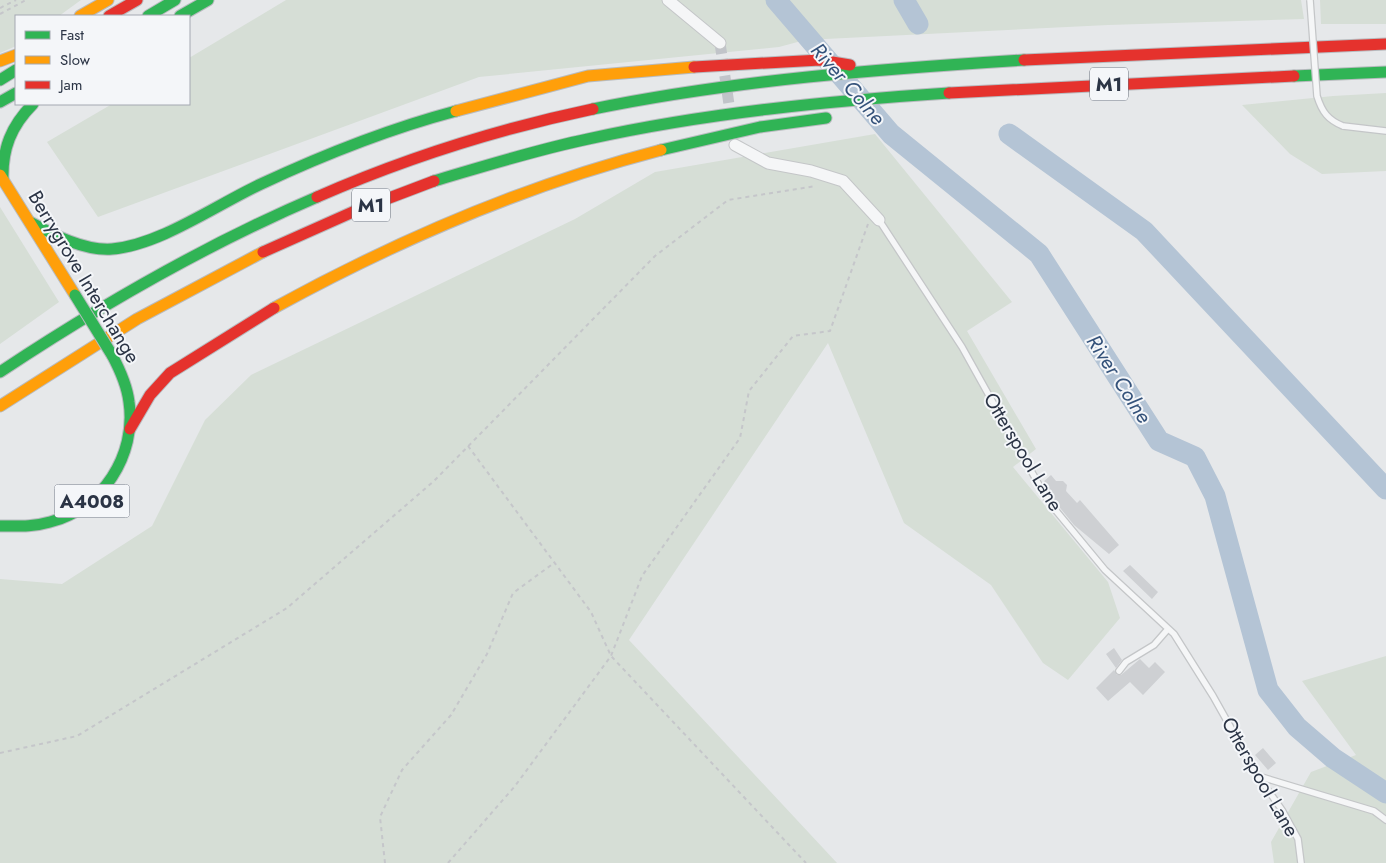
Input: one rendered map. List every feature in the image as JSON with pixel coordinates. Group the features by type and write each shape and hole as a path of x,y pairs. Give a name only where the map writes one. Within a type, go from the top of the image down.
{"highway":[{"path":"82,15 108,0"},
{"path":"111,15 137,0"},
{"path":"150,15 176,0"},
{"path":"182,15 208,0"},
{"name":"M1","path":"0,372 115,297 209,246 291,208 376,173 456,145 592,110 700,90 808,77 888,70 989,62 1386,44"},
{"path":"0,61 15,55"},
{"name":"M1","path":"30,222 56,236 87,246 109,249 128,247 156,237 262,184 414,122 588,76 700,66 820,60 888,70"},
{"path":"0,80 15,71"},
{"name":"M1","path":"0,406 76,355 208,278 262,250 402,192 514,158 585,139 718,116 911,96 1067,86 1386,72"},
{"path":"0,102 15,94"},
{"name":"M1","path":"130,429 163,378 245,323 384,252 475,211 615,160 682,143 764,126 846,115 911,96"},
{"path":"2,177 1,160 6,141 17,120 31,105"},
{"name":"Berrygrove Interchange","path":"0,527 29,528 61,520 90,503 101,492 118,468 130,429 130,409 127,392 112,356 2,177"}],"street":[{"path":"668,0 720,43"},
{"name":"Otterspool Lane","path":"735,146 768,163 811,171 843,181 875,216"}],"lane":[{"path":"1310,0 1317,96 1320,107 1330,121 1344,126 1386,131"},
{"name":"Otterspool Lane","path":"875,216 962,347 1048,501 1105,570 1174,634 1213,696 1258,776 1282,810 1298,839 1301,863"},
{"path":"1119,671 1126,662 1154,645 1168,628"},
{"path":"1258,776 1374,811 1386,820"}],"path":[{"path":"0,8 16,0"},
{"path":"0,14 26,0"},
{"path":"0,752 77,736 287,608 434,481 655,256 728,200 824,184"},
{"path":"448,863 514,786 611,656 642,576 740,438 749,391 793,336 830,331 875,216"},
{"path":"468,446 591,612 611,656 806,863"},
{"path":"384,863 380,817 402,770 451,715 487,654 513,593 555,562"}],"shaded area":[{"path":"0,0 81,0 60,15 15,15 15,46 0,53"},
{"path":"286,0 1301,0 1304,19 1108,25 805,40 779,47 479,77 98,217 47,142 110,105 190,105 190,57"},
{"path":"1320,0 1386,0 1386,24 1321,24"},
{"path":"1386,93 1386,171 1322,174 1290,154 1242,105 1333,96"},
{"path":"875,134 1012,302 967,331 1036,449 1013,467 1108,582 1120,618 1068,680 1043,663 991,585 904,523 828,343 629,640 837,863 0,863 0,579 62,584 152,526 205,420 251,375 575,219 655,172"},
{"path":"0,207 59,302 0,344"},
{"path":"1386,656 1386,863 1274,863 1271,842 1311,772 1356,755 1302,681"}],"building":[{"path":"1051,475 1056,481 1063,481 1067,485 1066,491 1077,503 1080,500 1119,545 1109,554 1074,525 1052,498 1043,482"},
{"path":"1130,565 1158,592 1152,599 1123,571"},
{"path":"1114,648 1122,660 1116,668 1106,654"},
{"path":"1140,659 1149,668 1155,662 1165,672 1143,695 1130,682 1108,701 1096,688 1114,670 1117,675 1121,675"},
{"path":"1263,748 1276,763 1268,770 1255,755"}],"waterway":[{"name":"River Colne","path":"776,0 891,134 1039,254 1159,441 1195,457 1215,496 1268,690 1297,727 1333,758 1386,793"},
{"path":"904,0 918,24"},
{"path":"1009,134 1144,231 1386,489"}],"tunnel":[{"path":"720,43 731,118"}],"traffic: fast":[{"path":"150,15 175,0"},
{"path":"182,15 208,0"},
{"path":"593,109 700,90 754,83 916,67 1024,60"},
{"path":"0,80 15,71"},
{"path":"1294,76 1386,72"},
{"path":"434,181 568,143 677,122 813,104 949,93"},
{"path":"0,102 15,94"},
{"path":"3,180 4,158 9,139 25,112 32,105"},
{"path":"30,222 59,237 80,245 101,249 130,246 188,223 261,184 308,163 382,134 456,111"},
{"path":"661,150 760,127 826,118"},
{"path":"0,372 76,323 154,277 234,235 317,197"},
{"path":"75,295 112,355"},
{"path":"0,526 37,525 69,515 85,505 100,492 112,477 121,460 130,422 127,390 112,355"}],"traffic: slow":[{"path":"82,15 108,0"},
{"path":"0,61 15,55"},
{"path":"456,111 588,76 694,67"},
{"path":"274,308 367,260 463,217 561,180 661,150"},
{"path":"0,175 75,295"},
{"path":"0,406 137,319 263,252"}],"traffic: jam":[{"path":"111,15 137,0"},
{"path":"1024,60 1386,44"},
{"path":"694,67 820,60 850,65"},
{"path":"949,93 1294,76"},
{"path":"317,197 418,157 487,135 593,109"},
{"path":"263,252 355,211 434,181"},
{"path":"130,429 150,395 170,373 274,308"}]}
